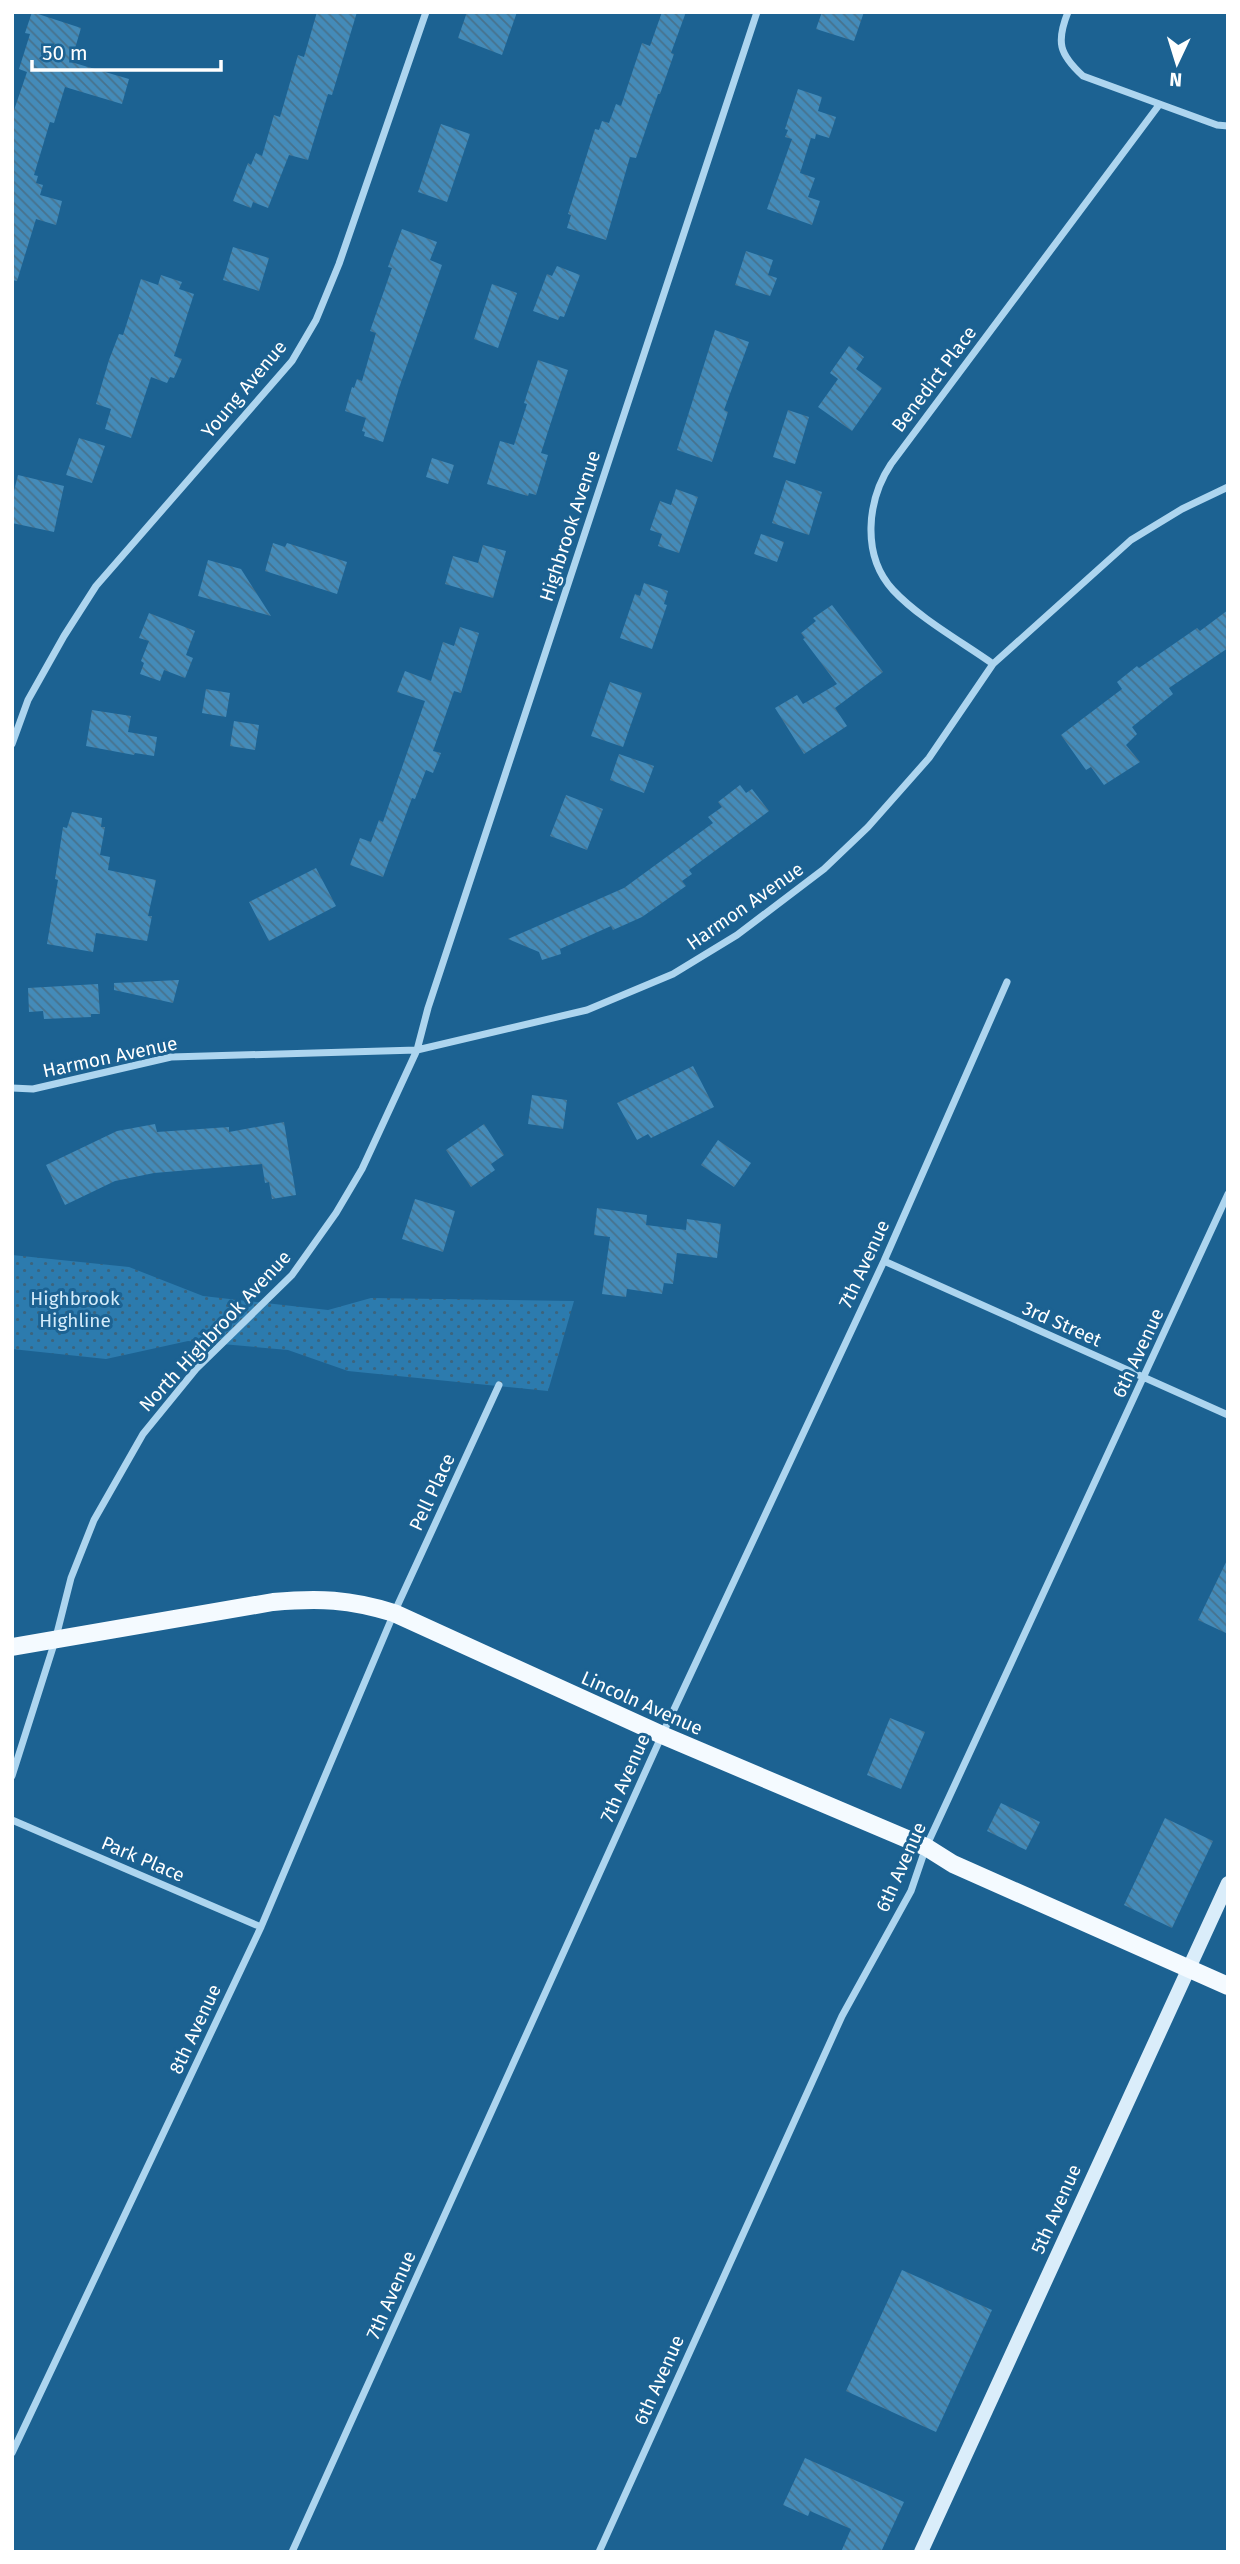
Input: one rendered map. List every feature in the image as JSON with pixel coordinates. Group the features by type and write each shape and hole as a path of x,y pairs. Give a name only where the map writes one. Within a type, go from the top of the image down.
{"main road":[{"name":"Lincoln Avenue","path":"12,1647 313,1598 360,1603 394,1613 662,1735 926,1847 953,1864 1228,1986"}],"street":[{"name":"Young Avenue","path":"12,744 28,700 64,635 96,586 292,361 316,320 339,264 426,12"},
{"name":"Highbrook Avenue","path":"417,1050 428,1008 757,12"},
{"path":"1068,12 1061,31 1061,48 1069,64 1083,76 1158,105 1217,125 1228,126"},
{"name":"Benedict Place","path":"993,664 892,589 876,559 870,531 874,503 882,478 891,464 1158,105"},
{"name":"Harmon Avenue","path":"12,1088 33,1089 171,1057 417,1050 587,1010 673,974 737,935 824,869 868,827 929,758 993,664 1131,540 1182,509 1228,487"},
{"name":"7th Avenue","path":"292,2552 662,1735 884,1261 1007,982"},
{"name":"North Highbrook Avenue","path":"12,1776 55,1641 71,1578 94,1520 143,1434 196,1369 292,1275 336,1213 362,1169 417,1050"},
{"name":"6th Avenue","path":"599,2552 842,2016 911,1891 926,1847 1228,1194"},
{"name":"3rd Street","path":"884,1261 1228,1415"},
{"name":"Pell Place","path":"394,1613 499,1385"},
{"name":"8th Avenue","path":"12,2453 261,1927 394,1613"},
{"name":"Park Place","path":"12,1820 261,1927"},
{"name":"5th Avenue","path":"921,2552 1228,1883"}],"green space":[{"name":"Highbrook Highline","path":"12,1255 129,1267 203,1296 328,1310 371,1298 574,1301 548,1391 348,1371 288,1350 188,1341 106,1359 12,1349"}],"building":[{"path":"32,12 81,28 71,62 129,79 122,104 65,87 54,123 50,122 34,175 38,176 36,183 43,185 40,195 62,201 56,225 36,219 17,281 12,280 12,116 27,72 19,69 30,34 25,33"},
{"path":"317,12 357,12 332,95 328,94 308,160 289,155 268,208 253,202 251,208 233,201 248,163 251,165 256,153 262,156 274,115 280,117 298,55 304,57"},
{"path":"467,12 517,12 502,55 458,38"},
{"path":"662,12 686,12 671,53 674,54 636,158 630,157 606,240 567,228 571,215 568,214 595,129 599,130 602,121 609,123 616,104 621,106 642,43 650,46"},
{"path":"822,12 864,12 854,41 816,29"},
{"path":"798,89 822,97 818,111 836,117 829,138 816,134 815,139 811,138 800,173 815,178 808,197 820,201 812,225 767,209 792,139 785,137 788,130 785,129"},
{"path":"441,124 470,134 447,202 418,192"},
{"path":"402,229 437,242 430,260 442,265 383,442 364,436 365,432 362,431 366,418 345,411 352,387 354,388 357,379 362,381 376,333 370,331 392,268 388,267"},
{"path":"233,247 269,258 259,291 223,280"},
{"path":"746,251 773,260 768,275 777,278 770,296 735,285"},
{"path":"557,266 580,275 564,317 560,316 558,320 533,311 547,274 552,276"},
{"path":"161,275 182,282 179,289 194,294 174,356 182,359 174,378 170,377 167,383 151,377 131,438 105,429 111,409 96,404 109,360 119,334 123,335 141,279 158,285"},
{"path":"492,284 517,293 498,348 474,339"},
{"path":"715,330 749,342 724,410 728,412 712,462 677,450"},
{"path":"849,346 864,357 856,369 882,388 852,431 818,407 838,379 830,373"},
{"path":"538,360 568,370 541,453 548,455 536,495 529,493 528,496 487,484 500,441 514,445"},
{"path":"788,410 809,417 795,464 773,457"},
{"path":"79,438 105,446 92,483 66,475"},
{"path":"432,458 454,465 448,484 426,477"},
{"path":"18,475 64,486 54,532 12,523 12,499"},
{"path":"786,480 822,492 809,535 772,523"},
{"path":"676,489 698,497 679,553 658,546 662,534 650,530 660,501 671,505"},
{"path":"761,534 784,542 777,562 754,554"},
{"path":"273,543 285,547 287,543 347,562 337,594 265,571"},
{"path":"483,545 506,551 493,598 445,584 453,556 478,563"},
{"path":"208,560 241,569 271,616 198,596"},
{"path":"644,583 668,591 664,604 667,605 652,649 620,638 635,594 640,596"},
{"path":"832,605 883,672 835,708 847,726 804,754 775,708 797,695 803,704 837,684 801,633 816,621 813,618"},
{"path":"1228,610 1228,648 1169,688 1173,694 1132,727 1137,734 1126,745 1140,762 1104,785 1091,767 1086,770 1061,735 1122,689 1117,682 1137,666 1139,668 1197,628 1200,631"},
{"path":"149,613 195,631 186,655 193,658 185,678 164,670 160,681 140,674 144,663 141,661 149,641 139,638"},
{"path":"460,627 479,633 461,693 454,691 433,751 441,753 433,773 426,770 415,799 412,798 383,877 350,865 360,838 371,842 379,820 383,822 425,701 397,692 405,671 431,681 443,642 454,646"},
{"path":"610,682 642,693 623,747 591,736"},
{"path":"206,689 230,693 226,717 202,713"},
{"path":"92,710 131,716 128,732 157,737 154,756 86,746"},
{"path":"234,721 259,725 255,750 230,746"},
{"path":"619,754 654,766 644,793 610,780"},
{"path":"740,785 746,793 752,789 769,811 689,870 692,874 682,881 686,886 642,917 613,930 611,926 560,949 561,954 542,960 539,952 508,939 624,888 713,823 708,817 722,807 718,802"},
{"path":"566,795 603,809 587,850 550,836"},
{"path":"72,812 102,818 101,827 105,827 100,855 110,857 108,870 156,880 148,916 152,916 147,941 96,933 93,952 47,944 58,880 55,879 63,827 67,828"},
{"path":"316,868 336,906 269,941 249,902"},
{"path":"179,980 173,1003 114,990 114,983"},
{"path":"98,984 100,1014 91,1014 91,1017 44,1019 43,1011 29,1012 28,988"},
{"path":"693,1066 714,1107 651,1138 648,1134 637,1140 617,1103"},
{"path":"532,1095 567,1100 563,1129 528,1124"},
{"path":"284,1122 296,1195 272,1199 269,1182 265,1183 262,1164 154,1173 115,1181 65,1205 46,1165 117,1131 155,1124 157,1132 229,1127 229,1132"},
{"path":"484,1124 504,1155 491,1164 495,1170 471,1187 446,1150"},
{"path":"718,1140 751,1163 734,1187 701,1165"},
{"path":"415,1199 455,1211 443,1252 402,1239"},
{"path":"597,1208 647,1215 646,1225 686,1230 687,1219 721,1224 717,1258 677,1253 673,1284 664,1283 662,1294 627,1289 626,1297 602,1294 610,1237 594,1235"},
{"path":"1228,1558 1228,1634 1198,1620"},
{"path":"890,1718 925,1732 901,1789 867,1775"},
{"path":"1001,1803 1040,1822 1026,1850 987,1831"},
{"path":"1165,1818 1213,1841 1172,1928 1124,1905"},
{"path":"902,2270 992,2310 936,2432 846,2391"},
{"path":"805,2458 904,2502 881,2552 841,2552 851,2529 810,2511 808,2516 783,2505"}]}
